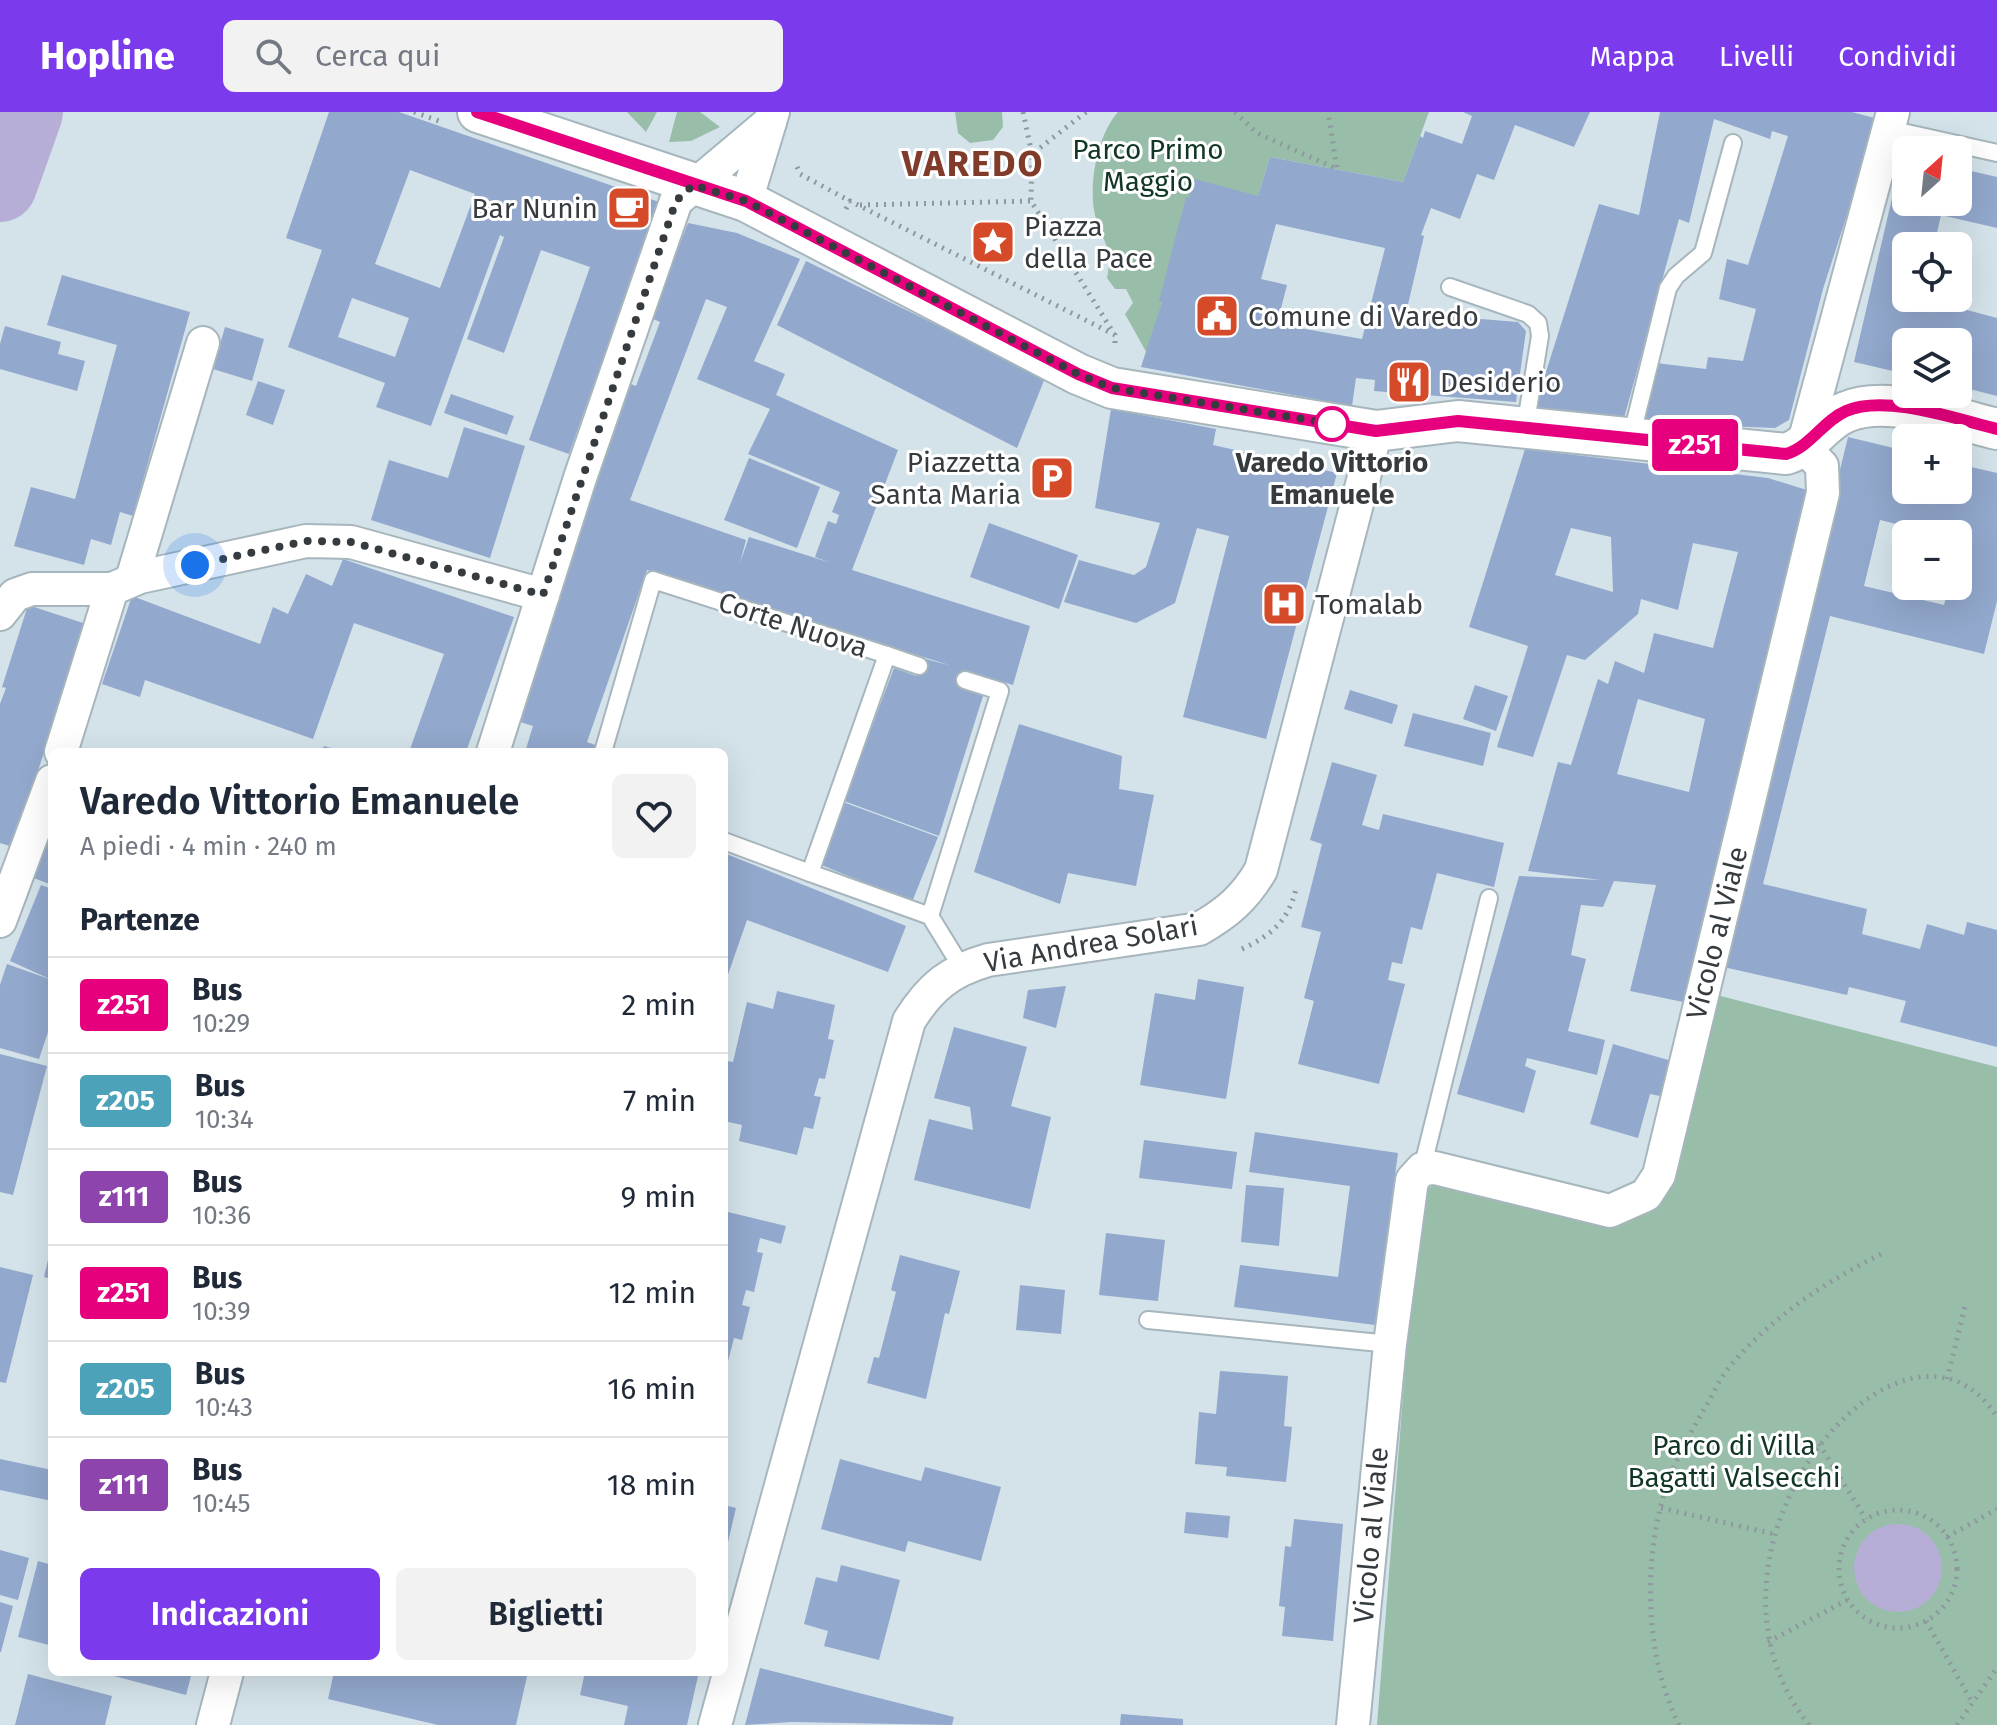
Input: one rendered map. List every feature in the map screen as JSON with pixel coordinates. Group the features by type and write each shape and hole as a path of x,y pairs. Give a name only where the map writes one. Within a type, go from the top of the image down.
{"street":[{"path":"478,112 746,201 1078,374 1112,388 1376,431 1458,421 1786,454 1803,446 1846,411 1877,405 1923,411 1997,429"},
{"path":"494,748 543,595 560,565 676,201 772,117"},
{"path":"746,201 772,117"},
{"path":"1803,446 1891,121"},
{"path":"62,748 122,584 146,534 203,343"},
{"name":"Via Andrea Solari","path":"715,1725 909,1021 924,997 945,977 962,968 988,960 1199,929 1228,913 1248,893 1261,870 1376,431"},
{"name":"Vicolo al Viale","path":"1353,1725 1390,1344 1412,1180 1422,1169 1446,1170 1610,1211 1646,1195 1659,1175 1823,493 1822,466 1803,446"},
{"path":"0,614 15,595 32,589 122,584 306,541 351,542 543,595"},
{"path":"0,921 48,794"},
{"path":"213,1725 226,1676"}],"lane":[{"path":"1891,121 1997,153"},
{"path":"1631,438 1668,288 1676,276 1703,253 1733,143"},
{"path":"1450,287 1528,314 1538,323 1540,336 1525,430"},
{"name":"Corte Nuova","path":"604,748 644,594 653,580 887,655 810,873"},
{"path":"887,655 919,666"},
{"path":"930,916 1000,691 965,680"},
{"path":"728,842 930,916 962,968"},
{"name":"Vicolo al Viale","path":"1422,1169 1489,898"},
{"path":"1148,1320 1390,1344"}],"path":[{"path":"1023,112 1032,154 1031,201 1115,335"},
{"path":"1032,154 1086,112"},
{"path":"1235,112 1257,133 1337,169 1328,112"},
{"path":"792,157 800,174 850,201"},
{"path":"857,205 1031,201"},
{"path":"1228,955 1270,936 1290,911 1298,880 1261,870"},
{"path":"1679,1725 1653,1639 1651,1561 1664,1493 1692,1430 1729,1367 1774,1320 1826,1282 1881,1254"},
{"path":"1947,1379 1965,1306"},
{"path":"1809,1725 1778,1676 1768,1642 1765,1608 1774,1534 1798,1474 1819,1444 1853,1408 1886,1389 1921,1379 1947,1379 1972,1390 1997,1417"},
{"path":"1819,1444 1866,1519"},
{"path":"1661,1508 1774,1534"},
{"path":"1947,1537 1997,1509"},
{"path":"1902,1510 1935,1523 1947,1537 1957,1568 1955,1584 1940,1611 1926,1621 1891,1629 1874,1624 1847,1600 1839,1583 1843,1547 1852,1531 1866,1519 1883,1512 1902,1510"},
{"path":"1768,1642 1847,1600"},
{"path":"1926,1621 1973,1704"},
{"path":"1957,1725 1997,1668"}],"green space":[{"path":"627,112 657,112 646,132"},
{"path":"677,112 700,112 720,127 691,141 669,142"},
{"path":"955,112 1002,112 1003,127 993,140 970,143 958,133"},
{"name":"Parco Primo Maggio","path":"1118,112 1429,112 1403,182 1270,157 1258,196 1186,198 1149,357 1125,314 1133,303 1126,289 1115,289 1107,278 1107,247 1094,207 1093,178 1099,148"},
{"name":"Parco di Villa Bagatti Valsecchi","path":"1713,994 1997,1067 1997,1725 1377,1725 1419,1194 1437,1183 1627,1221 1654,1204"}],"shaded area":[{"path":"1898,1524 1915,1528 1929,1537 1938,1551 1942,1568 1938,1585 1929,1599 1915,1608 1898,1612 1881,1608 1867,1599 1858,1585 1854,1568 1858,1551 1867,1537 1881,1528"}],"building":[{"path":"329,112 399,112 659,202 569,454 529,440 590,267 541,250 504,353 467,339 504,237 500,235 431,426 376,407 385,383 288,347 322,250 286,238","holes":["410,170 475,194 440,288 375,264","352,298 409,318 395,357 338,337"]},
{"path":"1463,112 1590,112 1574,147 1515,125 1494,180 1477,174 1460,219 1431,208 1421,235 1424,236 1406,313 1518,322 1526,331 1516,402 1374,391 1375,380 1356,378 1352,406 1141,367 1162,302 1159,301 1186,197 1189,198 1195,179 1258,196 1270,157 1403,182 1420,136 1423,138 1425,131 1462,144 1472,116","holes":["1276,224 1385,248 1362,339 1277,324 1287,285 1261,279"]},
{"path":"1660,112 1852,112 1878,119 1823,289 1789,420 1775,428 1697,425 1697,428 1642,422 1656,363 1706,369 1708,357 1743,361 1756,309 1719,299 1727,259 1748,265 1788,136 1772,131 1770,139 1714,119 1689,223 1679,219 1624,418 1534,410 1599,204 1639,215"},
{"path":"1972,171 1997,177 1997,228 1945,216 1972,216"},
{"path":"1892,198 1892,216 1941,216 1937,232 1892,232 1892,312 1972,311 1997,318 1997,396 1972,390 1972,328 1892,328 1892,371 1854,362"},
{"path":"688,223 737,233 800,259 754,361 785,374 776,395 898,450 852,570 1030,626 1013,685 968,671 962,689 983,696 939,836 844,801 894,668 916,676 922,658 952,666 647,570 587,742 597,748 526,748 533,726 517,721 626,382 636,386 660,322 651,318","holes":["706,299 727,307 697,379 770,409 748,454 840,492 832,512 839,515 836,524 828,521 815,557 831,563 749,537 740,563 746,540 630,500"]},
{"path":"806,261 1045,378 1017,448 777,325"},
{"path":"62,275 190,312 133,516 120,512 111,545 91,539 84,565 14,546 31,487 75,499 117,345 47,325"},
{"path":"5,326 61,342 58,354 85,361 77,391 0,369 0,344"},
{"path":"225,327 264,339 252,381 213,369"},
{"path":"258,381 285,390 273,425 246,415"},
{"path":"451,394 514,416 507,435 444,413"},
{"path":"1111,409 1216,429 1213,445 1337,473 1266,739 1183,717 1229,536 1197,528 1175,603 1136,623 1064,602 1079,560 1134,575 1146,567 1160,523 1095,508"},
{"path":"464,427 525,446 490,558 371,520 389,460 448,478"},
{"path":"1848,437 1892,448 1892,504 1972,504 1972,467 1997,473 1997,601 1984,654 1830,616 1763,884 1867,909 1862,934 1920,949 1927,924 1964,935 1967,922 1997,930 1997,1047 1900,1022 1906,1001 1849,987 1847,995 1719,966"},
{"path":"1525,449 1768,478 1810,491 1688,1003 1630,991 1656,885 1614,881 1603,907 1581,905 1571,955 1586,959 1568,1031 1605,1040 1597,1075 1527,1058 1525,1066 1536,1071 1524,1113 1457,1094 1519,876 1601,880 1528,871 1558,762 1571,765 1598,679 1608,684 1615,661 1644,673 1654,633 1713,648 1738,552 1693,543 1678,610 1641,599 1638,614 1585,660 1567,655 1533,757 1497,747 1528,646 1469,627","holes":["1571,528 1611,537 1613,592 1555,575","1638,699 1705,719 1689,792 1617,774"]},
{"path":"749,458 820,487 797,548 724,520"},
{"path":"989,523 1078,555 1059,609 970,577"},
{"path":"343,559 514,617 467,748 410,748 444,654 354,623 313,739 145,680 140,697 102,684 132,596 260,644 273,607 288,614 306,574 332,586"},
{"path":"28,605 86,624 13,847 0,843 0,704 6,688 2,687"},
{"path":"1475,685 1508,696 1496,731 1463,719"},
{"path":"1350,690 1398,705 1392,724 1344,709"},
{"path":"1413,713 1491,733 1483,766 1404,746"},
{"path":"1019,724 1122,756 1119,789 1154,795 1136,886 1068,873 1060,904 974,872"},
{"path":"1332,762 1377,775 1362,825 1379,830 1383,814 1504,843 1494,887 1437,873 1422,930 1411,927 1402,964 1392,962 1388,980 1405,984 1379,1084 1298,1064 1314,1001 1304,998 1321,932 1301,927 1322,844 1310,840"},
{"path":"843,802 938,837 912,902 819,864"},
{"path":"48,834 48,883 31,877"},
{"path":"728,855 906,926 888,972 747,920 728,975"},
{"path":"41,885 48,888 48,978 10,961"},
{"path":"7,964 48,979 48,1032 39,1059 0,1048 0,985"},
{"path":"1198,979 1244,987 1226,1099 1140,1085 1155,993 1195,1000"},
{"path":"1066,986 1056,1028 1023,1018 1028,990"},
{"path":"777,991 835,1005 828,1039 834,1040 825,1079 819,1078 814,1096 821,1097 813,1129 804,1127 797,1155 739,1141 742,1125 728,1122 728,1061 733,1062 747,1002 773,1009"},
{"path":"954,1027 1027,1047 1011,1106 1051,1117 1030,1209 914,1180 929,1119 973,1130 970,1107 934,1098"},
{"path":"1613,1044 1675,1062 1665,1097 1650,1094 1638,1138 1590,1124"},
{"path":"0,1054 47,1066 13,1195 0,1192"},
{"path":"1255,1132 1398,1153 1375,1325 1234,1307 1240,1265 1338,1277 1350,1186 1249,1172"},
{"path":"1144,1140 1237,1152 1232,1189 1139,1178"},
{"path":"1246,1185 1284,1188 1279,1246 1241,1242"},
{"path":"728,1212 786,1226 781,1244 760,1238 757,1252 763,1253 754,1292 746,1290 742,1305 750,1307 742,1340 734,1338 728,1361"},
{"path":"1106,1233 1165,1240 1158,1301 1099,1295"},
{"path":"900,1255 960,1271 949,1314 945,1313 926,1399 867,1383 874,1357 879,1358 896,1292 891,1290"},
{"path":"0,1267 33,1275 6,1383 0,1382"},
{"path":"1020,1285 1065,1290 1061,1334 1016,1330"},
{"path":"1220,1371 1288,1376 1284,1426 1292,1427 1286,1482 1226,1476 1227,1467 1195,1464 1199,1412 1216,1414"},
{"path":"0,1459 48,1469 48,1500 0,1490"},
{"path":"840,1459 921,1481 925,1467 1001,1487 981,1561 908,1541 905,1552 821,1529"},
{"path":"728,1506 736,1508 728,1542"},
{"path":"1186,1512 1230,1516 1228,1538 1184,1533"},
{"path":"1294,1519 1343,1524 1333,1641 1282,1636 1285,1607 1279,1606 1285,1546 1291,1547"},
{"path":"0,1550 29,1558 18,1600 0,1595"},
{"path":"38,1561 48,1564 48,1645 18,1637"},
{"path":"841,1565 900,1580 879,1660 824,1646 828,1631 804,1624 816,1577 837,1582"},
{"path":"0,1602 13,1606 1,1652 0,1652"},
{"path":"760,1668 954,1717 952,1725 792,1722 745,1725"},
{"path":"28,1674 112,1696 105,1725 15,1725"},
{"path":"114,1676 191,1676 186,1695"},
{"path":"333,1676 527,1676 516,1725 438,1725 328,1699"},
{"path":"584,1676 698,1676 687,1725 624,1725 628,1706 580,1695"},
{"path":"1121,1714 1183,1719 1183,1725 1120,1725"}],"waterway":[{"path":"0,185 26,112"}],"bus line":[{"name":"z251","path":"477,112 746,201 1078,374 1112,388 1376,431 1458,421 1786,454 1803,446 1846,411 1877,405 1923,411 1997,429"}],"place":[{"name":"Bar Nunin","path":"629,208"},
{"name":"Piazza della Pace","path":"993,242"},
{"name":"Comune di Varedo","path":"1217,316"},
{"name":"Desiderio","path":"1409,382"},
{"name":"Varedo Vittorio Emanuele","path":"1332,424"},
{"name":"Piazzetta Santa Maria","path":"1052,478"},
{"name":"Tomalab","path":"1284,604"}],"district":[{"name":"VAREDO","path":"973,164"}],"route":[{"path":"195,565 306,541 351,542 543,595 676,201 693,185 746,201 1078,374 1112,388 1340,425 1332,424"}]}
